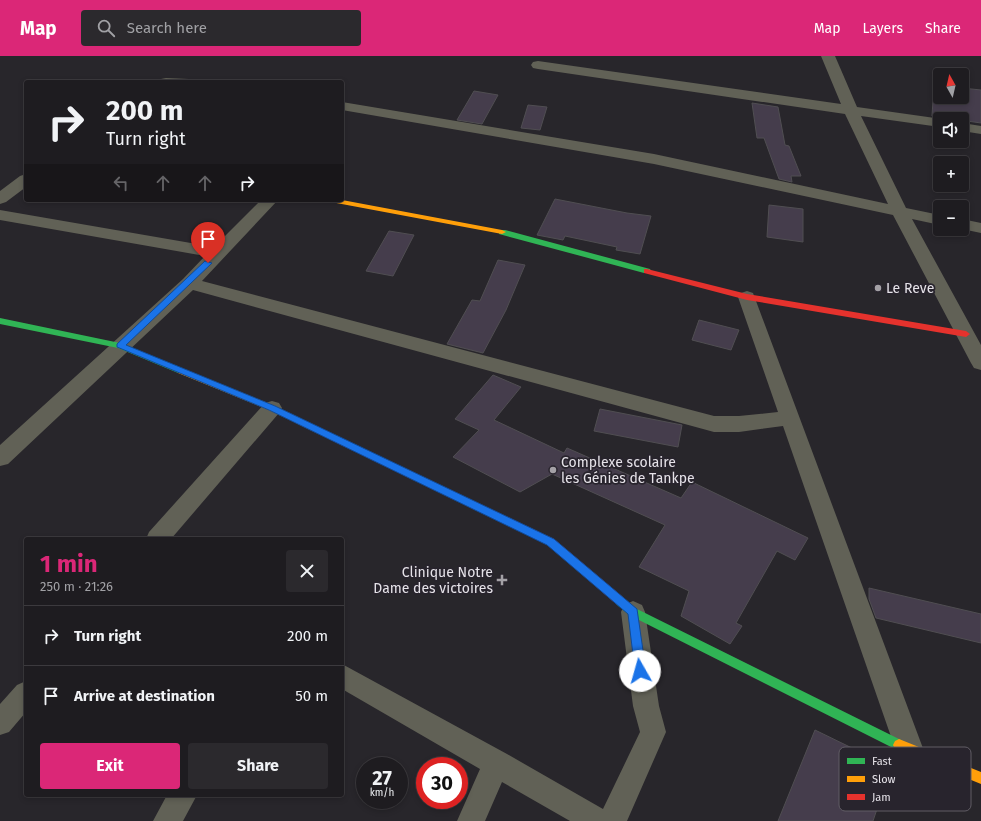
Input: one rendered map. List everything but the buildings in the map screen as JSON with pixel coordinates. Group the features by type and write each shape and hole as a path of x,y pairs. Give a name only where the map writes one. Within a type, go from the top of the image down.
{"street":[{"path":"828,56 849,109 900,213 981,363"},
{"path":"538,65 933,122"},
{"path":"344,106 654,159 900,213 933,219"},
{"path":"969,128 981,130"},
{"path":"0,199 24,181"},
{"path":"0,458 189,283 268,202"},
{"path":"342,202 492,230 747,297 966,334"},
{"path":"0,215 218,253"},
{"path":"969,225 981,228"},
{"path":"189,283 714,424 739,424 791,418"},
{"path":"747,297 908,747"},
{"path":"0,321 120,346 272,408 550,542 633,612 900,747"},
{"path":"159,537 272,408"},
{"path":"612,821 653,732 646,706 633,612"},
{"path":"344,677 597,821"},
{"path":"0,723 24,695"},
{"path":"471,821 497,763"},
{"path":"971,774 981,778"},
{"path":"167,821 182,797"}],"traffic: fast":[{"path":"502,232 647,271"},
{"path":"0,321 120,346 181,371"},
{"path":"620,601 633,612 899,745"}],"traffic: slow":[{"path":"342,202 502,232"},
{"path":"181,371 272,408 336,439"},
{"path":"899,745 904,747"},
{"path":"971,774 981,778"}],"traffic: jam":[{"path":"647,271 747,297 966,334"},
{"path":"336,439 551,542 620,601"}],"place":[{"name":"Le Reve","path":"878,288"},
{"name":"Complexe scolaire les Génies de Tankpe","path":"553,470"},
{"name":"Clinique Notre Dame des victoires","path":"502,580"}],"route":[{"path":"208,263 189,283 120,346 272,408 550,542 633,612 640,671"}]}
